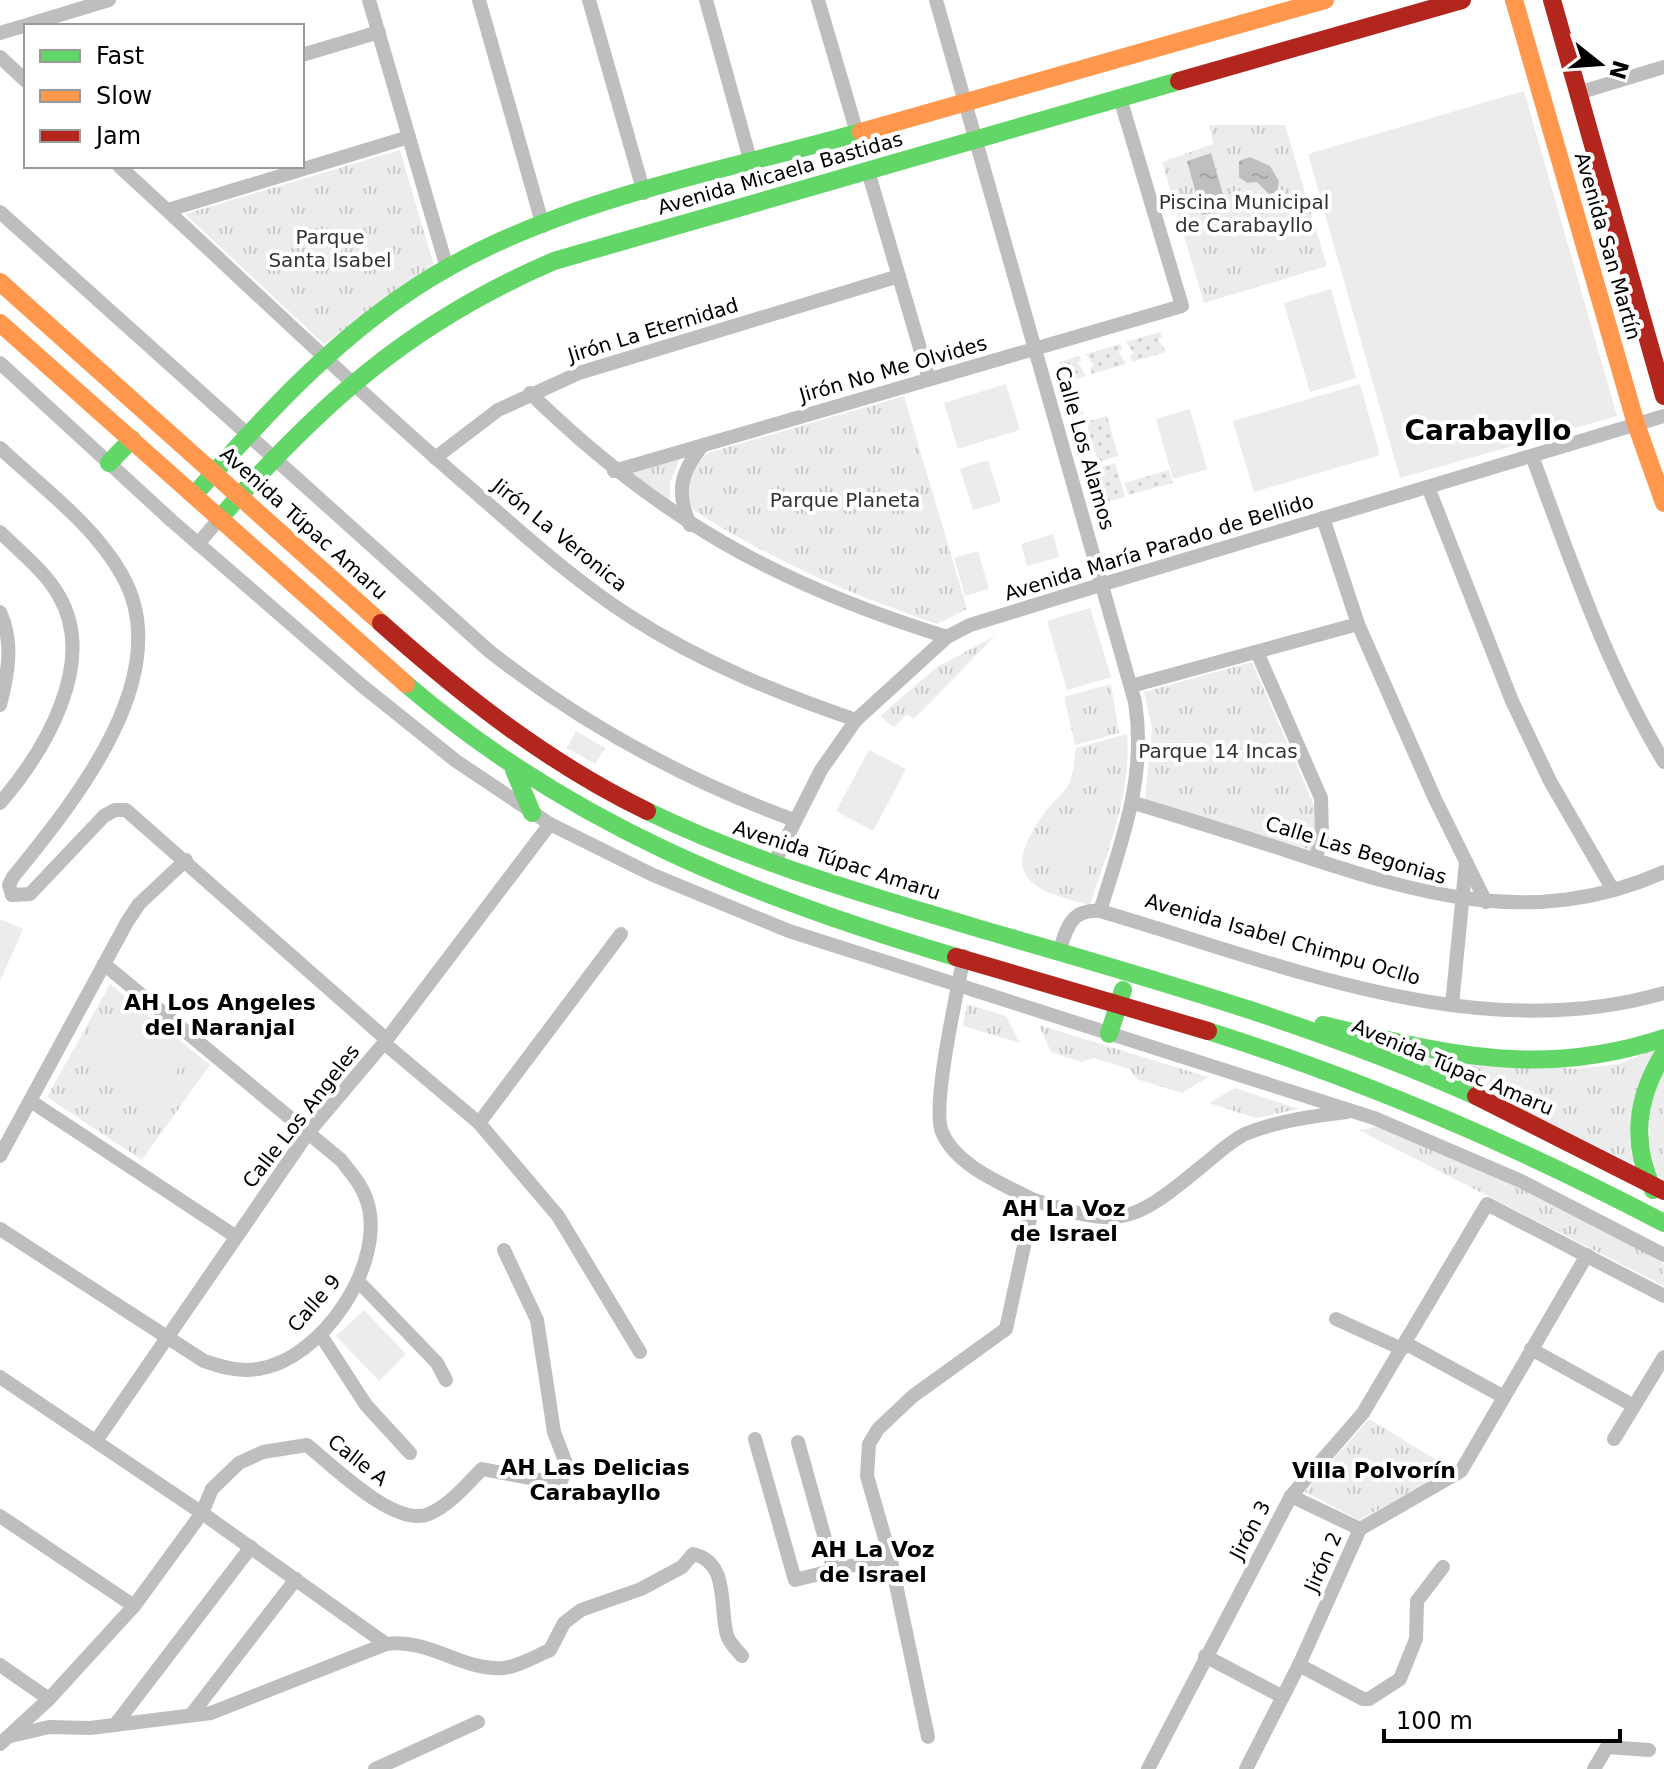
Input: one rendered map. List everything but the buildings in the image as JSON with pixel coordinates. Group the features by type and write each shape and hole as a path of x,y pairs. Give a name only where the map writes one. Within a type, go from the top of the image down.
{"main road":[{"name":"Avenida Micaela Bastidas","path":"183,508 323,358 396,301 447,268 543,226 644,193 1325,0"},
{"name":"Avenida Micaela Bastidas","path":"219,519 273,458 349,383 405,338 461,302 509,278 554,261 1462,0"},
{"name":"Avenida San Martín","path":"1514,0 1636,424 1664,503"},
{"name":"Avenida San Martín","path":"1552,0 1664,396"},
{"name":"Avenida Túpac Amaru","path":"0,282 241,494 448,683 504,725 596,784 651,813 773,865 1240,1006 1380,1057 1472,1096 1656,1186"},
{"path":"0,323 132,439 183,508 219,519 429,706 514,770 579,809 729,881 789,904 1241,1042 1414,1106 1600,1188 1664,1223"},
{"path":"109,463 132,439"},
{"path":"514,770 532,813"},
{"path":"719,903 729,881"},
{"path":"1109,1034 1128,972"},
{"path":"1240,1006 1398,1042 1499,1060 1536,1063 1591,1059 1636,1049 1664,1038"},
{"path":"1664,1053 1644,1086 1637,1132 1664,1210"}],"street":[{"path":"30,24 109,0"},
{"path":"369,0 447,268"},
{"path":"479,0 543,226"},
{"path":"589,0 644,193"},
{"path":"706,0 751,163"},
{"path":"818,0 857,133"},
{"name":"Calle Los Alamos","path":"938,0 1131,686 1140,747 1134,803 1100,911"},
{"path":"0,33 24,26"},
{"path":"304,54 379,32"},
{"path":"0,57 24,79"},
{"path":"1578,93 1664,67"},
{"name":"Jirón No Me Olvides","path":"614,471 1182,306 1120,98"},
{"path":"168,210 409,137"},
{"name":"Jirón La Veronica","path":"121,168 349,383 564,569 631,617 703,658 765,687 856,720"},
{"path":"868,171 929,379"},
{"name":"Avenida Túpac Amaru","path":"0,212 247,436 489,651 533,686 637,752 738,800 794,820"},
{"name":"Jirón La Eternidad","path":"435,458 498,410 530,393 623,358 899,276"},
{"path":"0,363 109,463 183,508 198,544 414,729 550,824 719,903 789,931 1352,1111 1460,1153 1664,1255"},
{"path":"530,393 614,471 690,525 800,585 872,614 947,637"},
{"name":"Avenida María Parado de Bellido","path":"773,865 821,770 856,720 947,637 982,621 1102,584 1664,416"},
{"path":"690,525 680,490 690,461 702,446"},
{"path":"0,448 106,550 123,576 135,605 141,636 137,669 100,757 75,801 13,877 9,885 12,895 30,894 104,816 115,810 126,810 479,1123 558,1216 640,1352"},
{"path":"1532,456 1595,626 1627,697 1664,762"},
{"path":"1428,487 1512,701 1550,781 1613,890"},
{"path":"1323,518 1358,624 1486,902"},
{"name":"Avenida Micaela Bastidas","path":"198,544 219,519"},
{"path":"0,532 58,595 69,619 72,646 64,688 41,749 0,803"},
{"path":"0,612 8,637 9,657 0,705"},
{"path":"1131,686 1358,624"},
{"path":"1257,652 1321,798 1322,836 1315,860"},
{"name":"Calle Las Begonias","path":"1134,803 1405,889 1462,900 1547,901 1613,890 1664,872"},
{"name":"Calle Los Angeles","path":"96,1441 308,1133 385,1041 550,824"},
{"path":"0,1156 139,904 186,860"},
{"path":"1452,1005 1466,861"},
{"path":"1059,952 1073,916 1085,910 1100,911"},
{"name":"Avenida Isabel Chimpu Ocllo","path":"1100,911 1351,984 1452,1005 1507,1010 1582,1009 1664,993"},
{"path":"479,1123 621,934"},
{"path":"964,956 941,1094 940,1129 957,1153 972,1166 1034,1200 1090,1219 1117,1218 1171,1192 1246,1134 1310,1117 1352,1111"},
{"name":"Calle 9","path":"0,1229 204,1361 243,1371 280,1362 320,1334 359,1282 371,1243 367,1201 359,1183 341,1160 104,964"},
{"path":"32,1102 235,1236"},
{"path":"928,1737 890,1556 867,1476 869,1444 878,1429 913,1396 1006,1329 1034,1200"},
{"name":"Jirón 3","path":"1148,1769 1291,1496 1363,1413 1487,1204 1587,1255"},
{"name":"Calle A","path":"5,1740 49,1699 134,1606 202,1513 212,1489 239,1463 263,1452 307,1445 391,1510 411,1517 428,1514 442,1505 482,1469 555,1483 561,1481 567,1466 554,1432 537,1320 504,1250"},
{"path":"1587,1255 1664,1296"},
{"name":"Jirón 2","path":"1246,1769 1299,1665 1360,1529 1461,1471 1587,1255"},
{"path":"359,1282 437,1363 446,1380"},
{"path":"1336,1319 1403,1346 1504,1397"},
{"path":"320,1334 366,1405 410,1453"},
{"path":"1531,1349 1634,1406"},
{"path":"1614,1439 1664,1357"},
{"path":"0,1377 202,1513 386,1644"},
{"path":"755,1439 795,1580 890,1556"},
{"path":"798,1442 834,1571"},
{"path":"1291,1496 1360,1529"},
{"path":"0,1516 134,1606"},
{"path":"115,1725 251,1547"},
{"path":"5,1740 49,1727 115,1725 211,1713 386,1644 408,1641 481,1667 505,1668 550,1650 564,1623 581,1610 641,1589 682,1567 693,1554 708,1560 720,1580 727,1637 742,1656"},
{"path":"1299,1665 1363,1699 1369,1699 1400,1679 1416,1639 1417,1601 1443,1567"},
{"path":"191,1715 296,1579"},
{"path":"1205,1656 1281,1696"},
{"path":"0,1665 49,1699"},
{"path":"375,1769 478,1722"},
{"path":"1594,1769 1607,1747 1649,1750"}],"green space":[{"path":"1524,91 1617,416 1400,478 1308,154"},
{"name":"Piscina Municipal de Carabayllo","path":"1210,125 1285,125 1327,266 1204,303 1162,162 1213,144"},
{"name":"Parque Santa Isabel","path":"400,150 434,266 324,344 185,214"},
{"path":"1331,289 1356,378 1310,392 1284,303"},
{"path":"1160,332 1162,338 1158,339 1166,352 1132,362 1130,356 1134,354 1126,342"},
{"path":"1120,344 1122,350 1118,351 1126,364 1092,374 1090,368 1094,366 1086,354"},
{"path":"1080,356 1078,363 1086,376 1073,380 1083,414 1075,417 1059,362"},
{"path":"1006,384 1020,430 958,449 944,403"},
{"path":"1360,384 1380,455 1254,492 1233,421"},
{"name":"Parque Planeta","path":"904,396 967,609 937,624 905,613 781,560 693,510 688,486 692,472 708,453"},
{"path":"1190,409 1207,469 1173,479 1156,419"},
{"path":"1107,416 1118,456 1098,462 1086,422"},
{"path":"680,458 670,483 670,505 626,475"},
{"path":"988,460 1001,502 973,510 960,469"},
{"path":"1115,463 1125,497 1102,503 1092,470"},
{"path":"1169,470 1173,483 1128,495 1125,483"},
{"path":"1053,534 1059,557 1027,566 1021,544"},
{"path":"978,551 989,589 965,596 954,558"},
{"path":"1090,608 1111,677 1067,690 1047,621"},
{"path":"995,636 914,719 907,714 894,727 880,716 937,667"},
{"name":"Parque 14 Incas","path":"1252,662 1312,800 1317,816 1311,850 1145,800 1152,728 1144,692"},
{"path":"1111,684 1119,733 1075,745 1064,697"},
{"path":"576,731 605,748 595,764 567,748"},
{"path":"1127,734 1128,756 1122,799 1090,905 1036,886 1027,877 1023,866 1024,851 1045,812 1069,784 1076,748"},
{"path":"869,750 906,769 873,831 836,811"},
{"path":"1070,816 1103,827 1083,885 1050,874"},
{"path":"0,919 23,929 0,981"},
{"path":"110,984 210,1065 142,1160 47,1097"},
{"path":"967,1004 1006,1016 1020,1043 963,1026"},
{"path":"121,1013 184,1061 154,1100 92,1052"},
{"path":"1039,1025 1208,1077 1182,1093 1137,1079 1129,1069 1094,1058 1081,1062 1051,1052"},
{"path":"1657,1048 1633,1163 1397,1052 1576,1069 1619,1064"},
{"path":"1664,1069 1664,1179 1656,1175 1650,1120 1653,1095"},
{"path":"1235,1088 1299,1109 1256,1118 1209,1103"},
{"path":"1382,1126 1526,1190 1630,1244 1664,1264 1664,1286 1359,1130"},
{"path":"364,1310 406,1354 379,1381 336,1336"},
{"path":"1369,1419 1453,1470 1359,1520 1305,1492"}],"water":[{"path":"1211,153 1227,208 1202,215 1187,161"},
{"path":"1250,157 1270,166 1279,181 1277,192 1269,194 1257,182 1247,183 1239,177 1239,161"}],"traffic: fast":[{"path":"219,519 294,438 371,370 455,311 554,261 1179,81"},
{"path":"194,495 269,412 323,360 410,291 461,260 515,235 628,194 861,132"},
{"path":"109,463 132,439"},
{"path":"406,684 468,733 532,777 598,816 666,850 807,909 956,957"},
{"path":"514,770 532,813"},
{"path":"647,811 727,846 809,876 1230,1003 1354,1046 1476,1096"},
{"path":"1109,1034 1123,990"},
{"path":"1323,1025 1452,1053 1534,1060 1619,1050 1664,1038"},
{"path":"1208,1031 1383,1093 1497,1142 1664,1223"},
{"path":"1653,1190 1642,1155 1640,1120 1647,1087 1664,1053"}],"traffic: slow":[{"path":"861,132 1325,0"},
{"path":"1514,0 1636,424 1664,503"},
{"path":"0,282 381,623"},
{"path":"0,323 406,684"}],"traffic: jam":[{"path":"1179,81 1462,0"},
{"path":"1552,0 1664,396"},
{"path":"381,623 475,702 541,750 647,811"},
{"path":"956,957 1208,1031"},
{"path":"1476,1096 1664,1191"}],"district":[{"name":"Carabayllo","path":"1488,430"},
{"name":"AH Los Angeles del Naranjal","path":"220,1014"},
{"name":"AH La Voz de Israel","path":"1064,1220"},
{"name":"Villa Polvorín","path":"1374,1470"},
{"name":"AH Las Delicias Carabayllo","path":"595,1480"},
{"name":"AH La Voz de Israel","path":"873,1562"}]}
